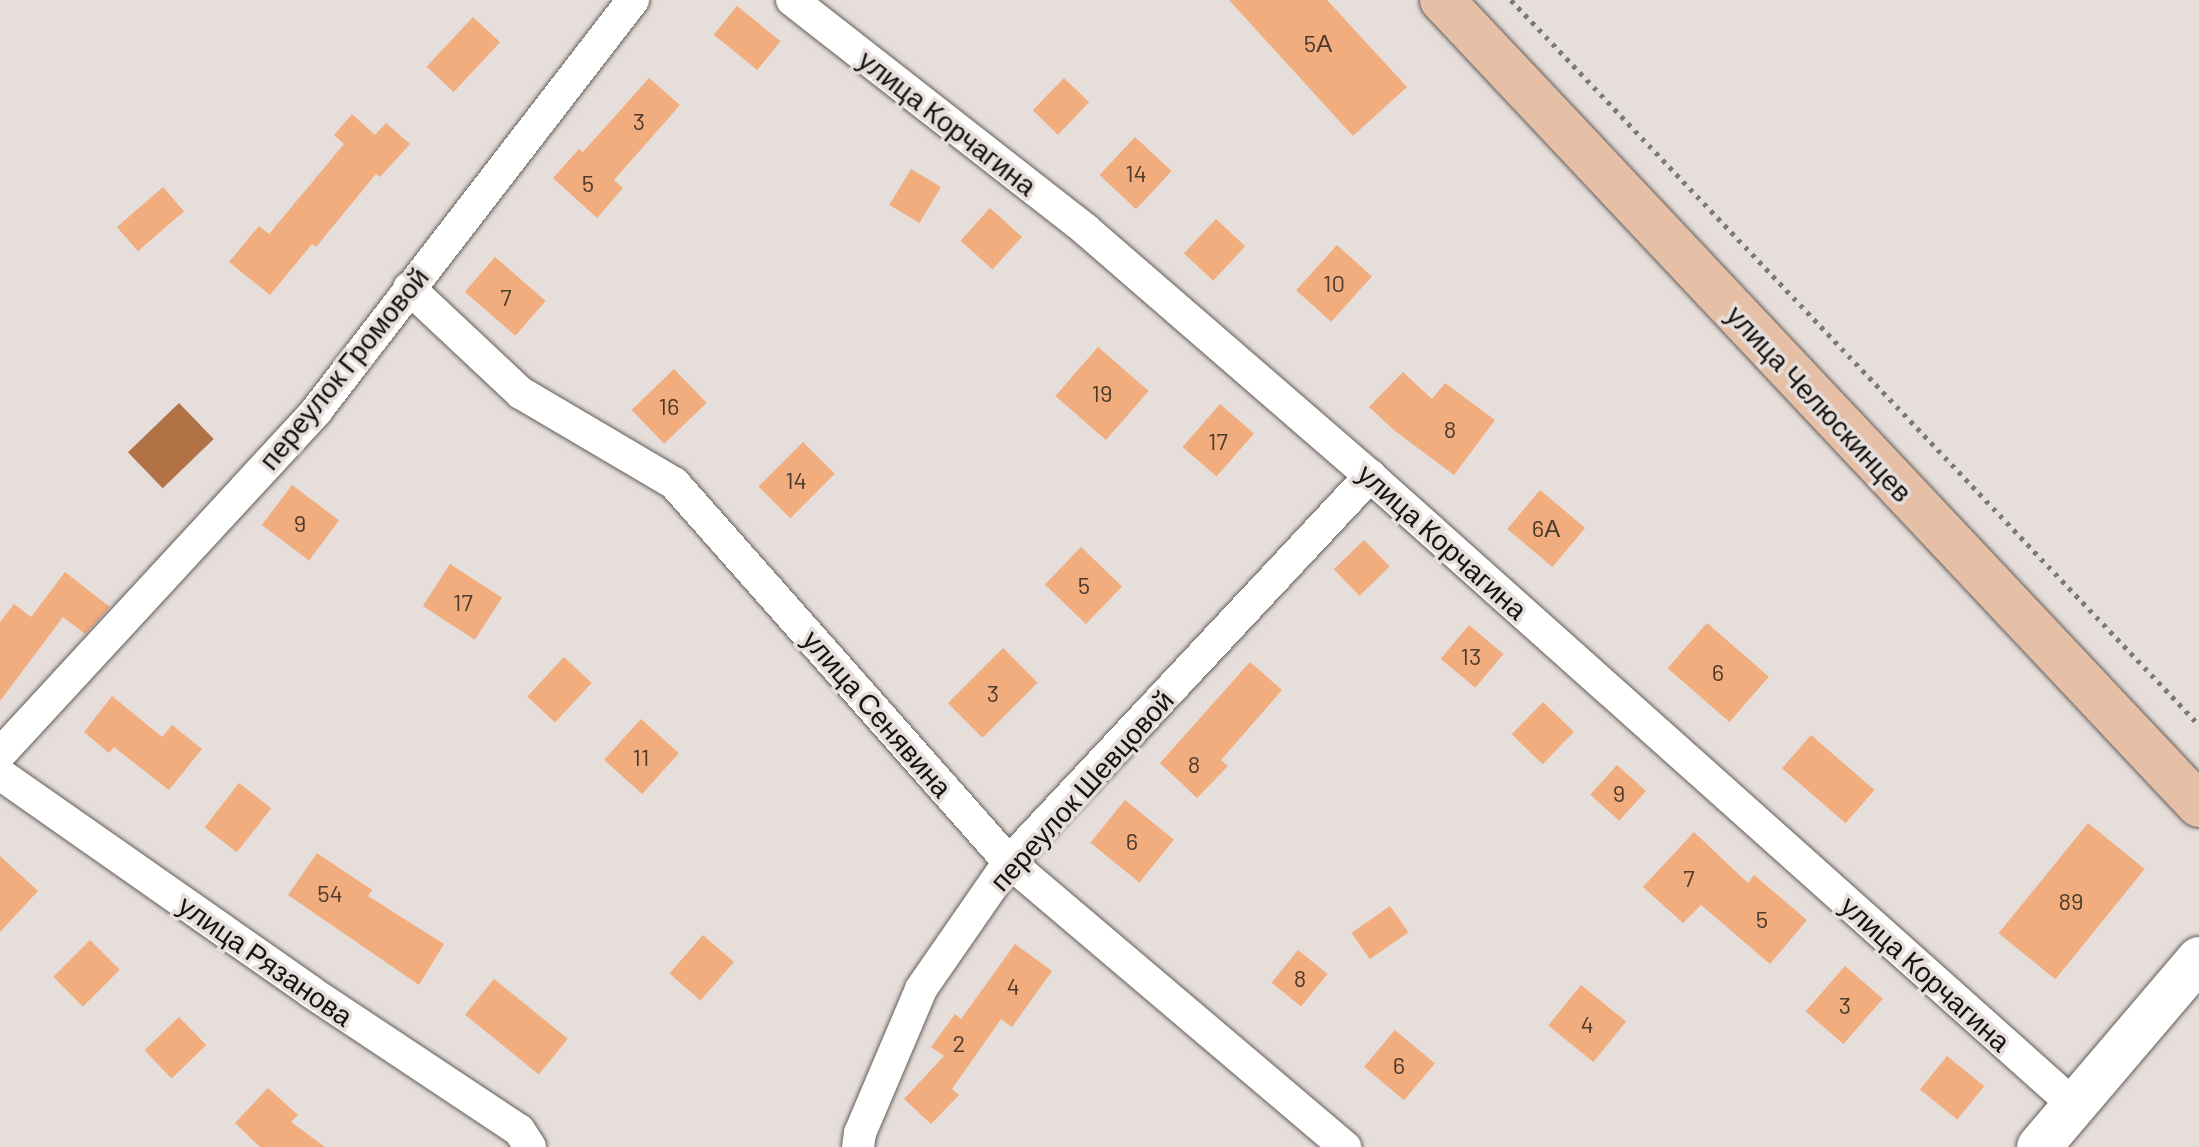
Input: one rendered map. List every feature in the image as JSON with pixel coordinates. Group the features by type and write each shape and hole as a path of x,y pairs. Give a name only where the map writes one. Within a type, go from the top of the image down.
{"main road":[{"name":"улица Челюскинцев","path":"1442,0 2197,800"}],"street":[{"name":"переулок Громовой","path":"0,754 317,410 633,0"},
{"name":"улица Корчагина","path":"792,0 1086,230 1370,476 2074,1105"},
{"name":"улица Сенявина","path":"409,288 521,393 674,483 1009,862 1345,1147"},
{"name":"переулок Шевцовой","path":"858,1147 860,1133 921,989 1009,862 1370,476"},
{"name":"улица Рязанова","path":"0,774 311,992 519,1130 530,1147"},
{"path":"2039,1147 2199,959"}],"path":[{"path":"1511,0 2199,725"}],"shaded area":[{"path":"179,403 214,439 163,488 128,452"}],"building":[{"path":"1229,0 1327,0 1407,87 1353,136"},
{"path":"737,6 781,41 757,70 714,35"},
{"path":"473,17 500,42 454,92 427,67"},
{"path":"649,78 680,105 614,180 623,188 597,218 553,178 579,149 583,152"},
{"path":"1064,78 1089,102 1058,135 1033,110"},
{"path":"352,114 375,135 386,123 410,144 380,177 376,174 316,247 312,244 270,295 229,262 259,226 269,234 344,144 334,135"},
{"path":"1135,137 1172,171 1136,209 1100,175"},
{"path":"911,169 941,187 919,223 889,205"},
{"path":"163,187 184,211 138,251 117,227"},
{"path":"990,208 1022,237 993,269 961,241"},
{"path":"1216,219 1245,246 1213,281 1184,253"},
{"path":"1337,245 1372,276 1331,322 1296,290"},
{"path":"495,257 546,301 515,336 465,292"},
{"path":"1098,347 1149,391 1106,440 1055,396"},
{"path":"674,369 707,403 664,444 632,410"},
{"path":"1403,372 1432,399 1445,383 1495,420 1454,475 1395,431 1369,407"},
{"path":"1220,404 1254,434 1217,477 1183,447"},
{"path":"803,442 835,474 790,518 758,487"},
{"path":"292,485 339,521 309,560 262,525"},
{"path":"1540,490 1585,528 1552,567 1507,529"},
{"path":"1364,540 1390,567 1359,596 1334,569"},
{"path":"1081,547 1122,587 1086,624 1045,584"},
{"path":"450,564 502,598 475,640 423,606"},
{"path":"65,572 110,607 85,634 63,617 0,701 0,622 14,604 31,617"},
{"path":"1707,623 1769,677 1730,722 1668,668"},
{"path":"1469,625 1503,654 1475,688 1441,659"},
{"path":"1003,648 1038,683 982,738 948,703"},
{"path":"564,657 592,683 555,722 527,696"},
{"path":"1250,662 1282,690 1221,760 1228,766 1197,798 1160,763"},
{"path":"112,696 162,737 172,725 202,749 169,790 114,747 109,753 84,732"},
{"path":"1543,702 1574,732 1543,764 1512,734"},
{"path":"641,719 679,753 642,794 604,760"},
{"path":"1811,735 1874,790 1846,823 1782,768"},
{"path":"1617,765 1646,791 1619,821 1590,795"},
{"path":"239,783 271,808 237,852 205,827"},
{"path":"1125,800 1174,840 1139,882 1090,843"},
{"path":"2088,823 2145,869 2055,979 1999,933"},
{"path":"1694,832 1748,883 1754,875 1807,920 1770,964 1701,905 1683,923 1643,887"},
{"path":"317,853 372,890 368,896 444,944 419,985 288,895"},
{"path":"0,856 38,891 0,932"},
{"path":"1390,906 1408,932 1370,959 1351,933"},
{"path":"703,935 734,962 700,1000 670,973"},
{"path":"90,940 120,970 83,1006 53,977"},
{"path":"1015,944 1052,971 1012,1027 1001,1019 952,1089 959,1095 931,1124 904,1099 944,1056 931,1047 955,1014 961,1019"},
{"path":"1298,950 1328,974 1301,1007 1272,983"},
{"path":"1845,966 1883,999 1843,1044 1806,1011"},
{"path":"494,979 568,1039 539,1075 465,1015"},
{"path":"1581,985 1626,1022 1593,1062 1548,1025"},
{"path":"179,1017 206,1045 172,1078 144,1050"},
{"path":"1395,1030 1435,1063 1404,1100 1364,1067"},
{"path":"1947,1056 1984,1086 1957,1120 1920,1089"},
{"path":"268,1088 298,1115 291,1122 325,1147 260,1147 235,1123"}]}
